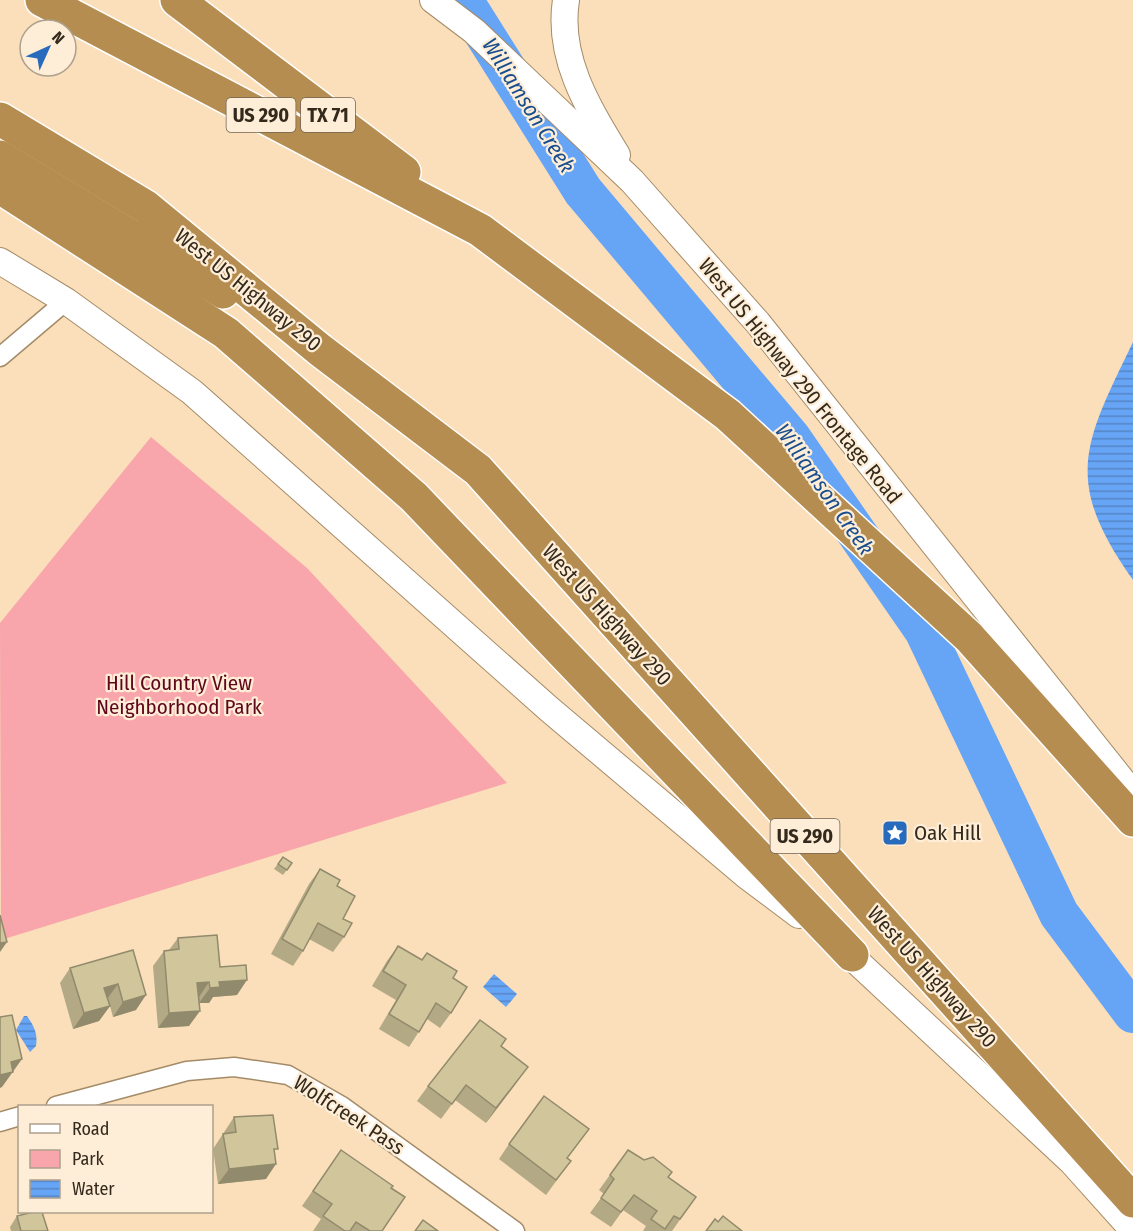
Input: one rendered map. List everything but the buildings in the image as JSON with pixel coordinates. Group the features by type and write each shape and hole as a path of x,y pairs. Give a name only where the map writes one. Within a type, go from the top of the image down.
{"highway":[{"name":"US 290","path":"42,0 480,230 728,416 969,637 1133,820"},
{"name":"TX 71","path":"177,0 480,230"},
{"name":"West US Highway 290","path":"0,119 146,207 320,350 478,470 1133,1201"},
{"path":"0,157 320,350"},
{"path":"0,187 226,333 414,497 852,955"}],"main road":[{"name":"West US Highway 290 Frontage Road","path":"433,0 474,31 632,181 758,323 1133,794"},
{"path":"566,0 564,15 570,67 594,116 632,181"},
{"name":"West US Highway 290","path":"0,261 66,301 192,392 549,709 747,876 852,955 1072,1162 1133,1230"}],"street":[{"path":"0,357 66,301"},
{"name":"Wolfcreek Pass","path":"63,1105 187,1071 234,1067 288,1075 342,1106 515,1231"},
{"path":"0,1122 18,1117"}],"green space":[{"name":"Hill Country View Neighborhood Park","path":"151,437 307,568 507,783 1,940 0,623"}],"water":[{"path":"1133,342 1133,580 1111,545 1096,515 1089,488 1088,462 1102,408"},
{"path":"494,974 517,994 506,1007 483,987"},
{"path":"24,1016 27,1016 36,1034 36,1046 30,1052 16,1030"}],"waterway":[{"name":"Williamson Creek","path":"463,0 583,191 791,438 924,630 1059,914 1133,1013"}],"place":[{"name":"Oak Hill","path":"895,833"}]}
